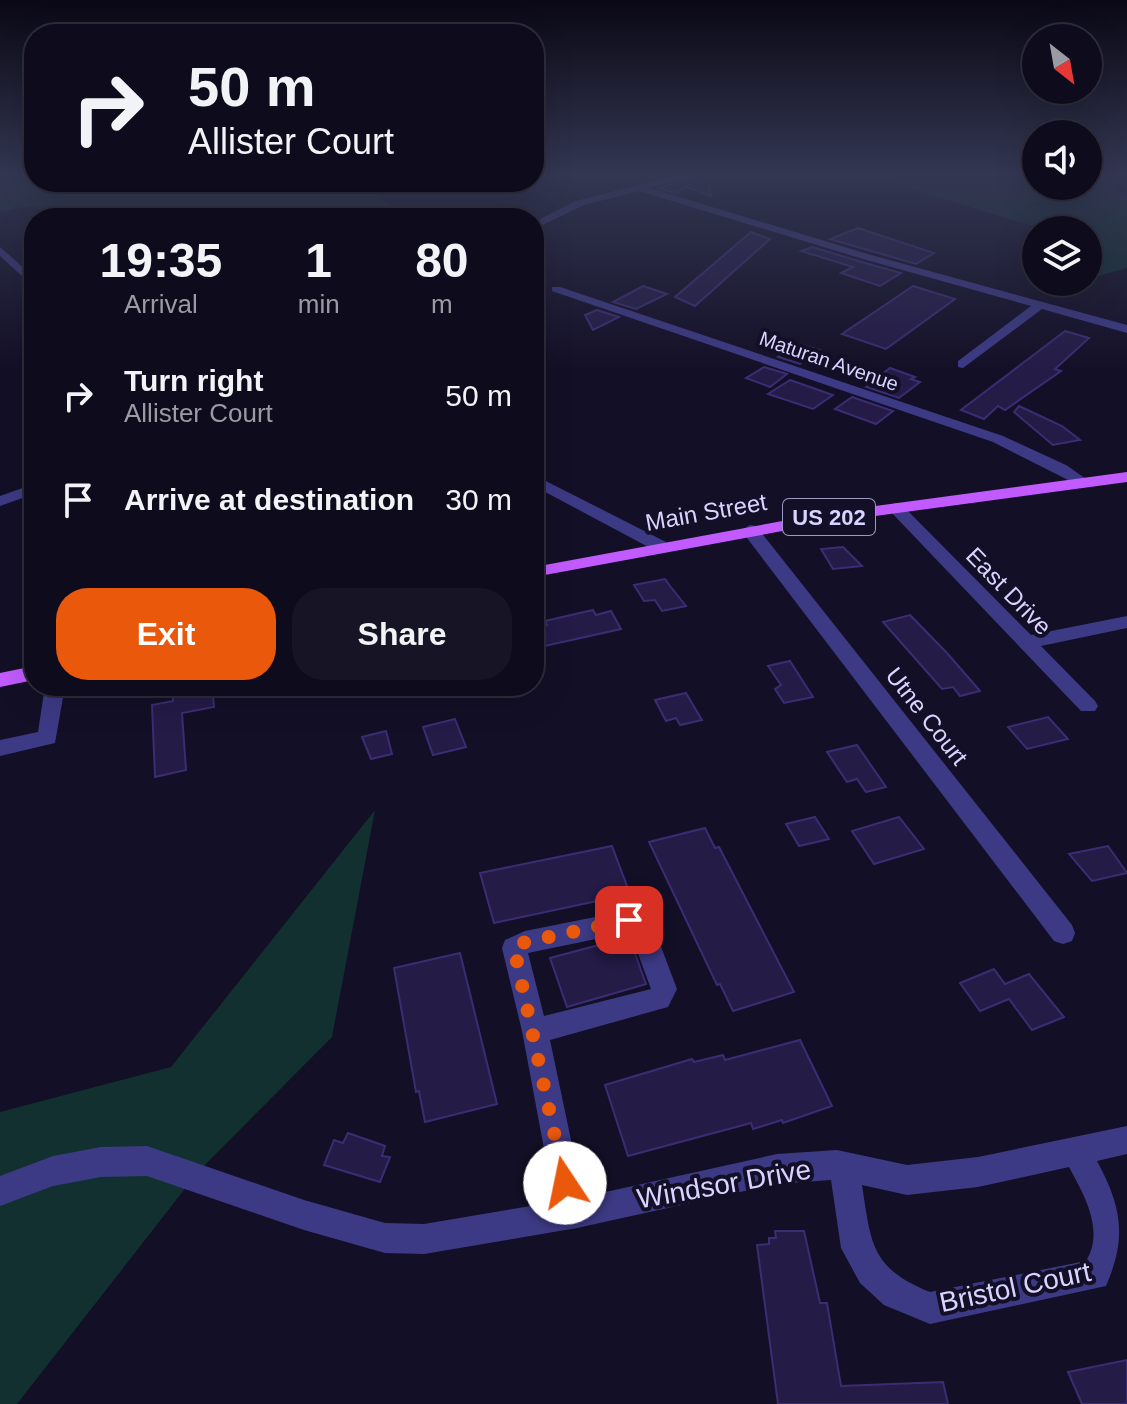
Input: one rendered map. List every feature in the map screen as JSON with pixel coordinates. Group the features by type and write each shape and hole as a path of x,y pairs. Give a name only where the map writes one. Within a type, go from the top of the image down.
{"main road":[{"name":"Main Street","path":"544,570 750,530 1127,477"},
{"path":"0,680 24,675"}],"street":[{"path":"816,240 1127,329"},
{"path":"0,250 24,274"},
{"name":"Maturan Avenue","path":"556,289 998,439 1061,468 1084,483"},
{"path":"963,364 1040,305"},
{"path":"544,485 660,546"},
{"path":"0,501 24,493"},
{"name":"East Drive","path":"896,508 1088,706"},
{"name":"Utne Court","path":"750,530 1063,933"},
{"path":"1024,643 1127,622"},
{"path":"0,748 48,738 54,696"},
{"path":"535,1031 659,999 664,989 639,923 622,921 518,944 514,957 535,1031 571,1214"},
{"name":"Windsor Drive","path":"0,1191 53,1171 101,1162 147,1161 304,1215 385,1238 424,1239 571,1214 777,1169 844,1167 907,1180 978,1172 1127,1140"},
{"name":"Bristol Court","path":"844,1167 856,1248 863,1260 895,1294 930,1308 1095,1275 1111,1260 1114,1226 1076,1151"}],"green space":[{"path":"1102,240 1127,240 1127,268 1102,275"},
{"path":"375,810 332,1037 198,1172 17,1404 0,1404 0,1112 171,1067"}],"building":[{"path":"742,240 769,240 695,306 675,297"},
{"path":"832,240 893,240 934,253 916,264"},
{"path":"812,247 901,273 880,286 841,273 853,267 801,251"},
{"path":"643,286 667,294 636,309 613,302"},
{"path":"913,286 955,299 886,349 842,334"},
{"path":"597,310 619,317 593,330 585,315"},
{"path":"1065,331 1089,338 1055,369 1061,371 1005,410 998,406 984,419 961,410"},
{"path":"799,344 819,350 800,364 778,357"},
{"path":"764,367 787,374 770,387 746,378"},
{"path":"890,368 915,377 911,379 920,382 899,398 866,387"},
{"path":"790,380 833,395 813,409 768,394"},
{"path":"852,397 893,411 876,424 835,409"},
{"path":"1019,406 1062,426 1080,440 1053,445 1014,412"},
{"path":"843,547 862,566 833,569 821,549"},
{"path":"665,579 686,606 662,611 655,600 644,601 634,585"},
{"path":"593,610 596,615 611,611 621,629 544,646 545,621"},
{"path":"910,615 980,691 960,696 953,687 942,689 883,622"},
{"path":"790,661 813,697 784,703 775,689 781,685 768,666"},
{"path":"686,693 702,720 680,725 676,718 666,721 655,700"},
{"path":"173,696 213,696 214,707 182,713 186,770 155,777 152,705 173,701"},
{"path":"1048,717 1068,739 1027,749 1008,727"},
{"path":"455,719 466,747 433,755 423,727"},
{"path":"386,731 392,754 371,759 362,737"},
{"path":"857,745 886,787 866,792 857,779 847,782 827,752"},
{"path":"815,817 829,839 799,846 786,824"},
{"path":"899,817 924,849 874,864 852,831"},
{"path":"705,828 715,848 719,847 794,992 733,1011 720,984 717,985 649,842"},
{"path":"612,846 630,894 494,923 480,873"},
{"path":"1108,846 1127,873 1092,881 1069,854"},
{"path":"629,937 646,984 567,1007 550,958"},
{"path":"460,953 497,1104 425,1122 419,1091 416,1092 394,968"},
{"path":"994,969 1005,984 1029,974 1064,1017 1032,1030 1009,999 980,1011 960,983"},
{"path":"800,1040 832,1106 783,1123 782,1120 753,1129 751,1123 628,1156 605,1085 692,1059 694,1062 723,1055 725,1060"},
{"path":"348,1133 385,1146 382,1156 390,1157 380,1182 324,1165 334,1140 343,1143"},
{"path":"775,1231 804,1231 820,1303 827,1303 841,1386 943,1382 948,1404 778,1404 757,1245 769,1244 769,1238 776,1238"},
{"path":"1127,1360 1127,1404 1082,1404 1068,1372"}],"route":[{"path":"565,1183 535,1031 513,952 518,944 525,942 629,920"}]}
